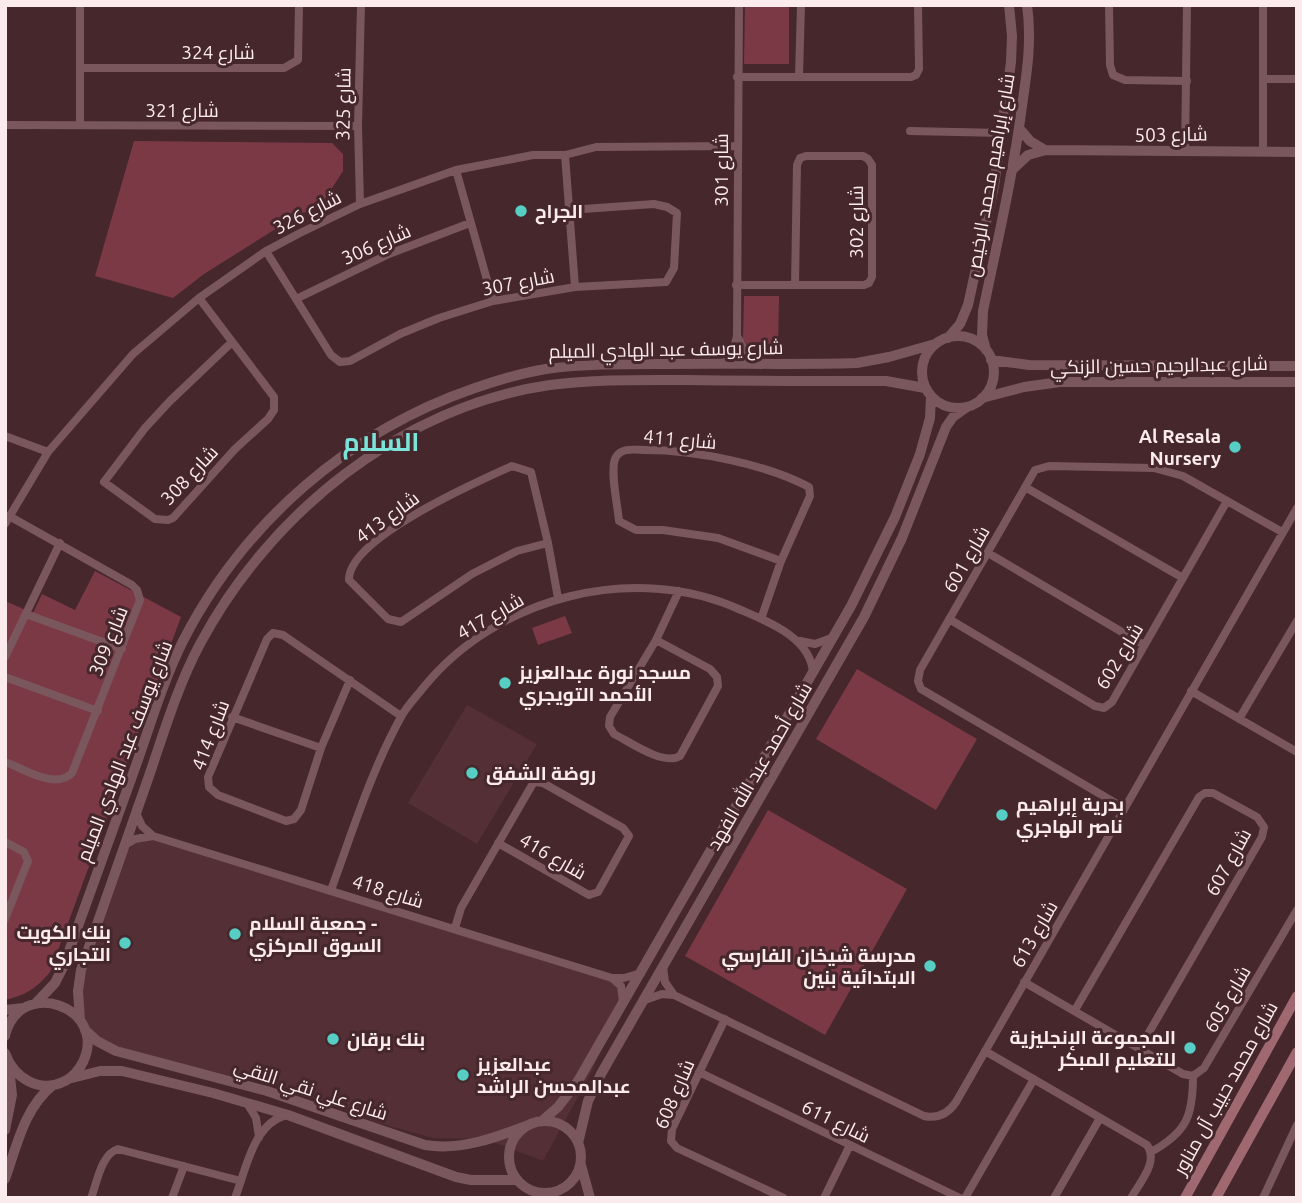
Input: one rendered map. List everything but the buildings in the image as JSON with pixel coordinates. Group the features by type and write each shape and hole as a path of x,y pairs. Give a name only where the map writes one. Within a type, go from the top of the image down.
{"main road":[{"name":"شارع محمد حبيب آل مناور","path":"1185,1198 1297,996"},
{"path":"1216,1198 1297,1052"}],"street":[{"path":"80,5 80,125"},
{"name":"شارع 324","path":"81,68 284,68 298,60 299,5"},
{"name":"شارع 325","path":"360,204 358,125 361,5"},
{"name":"شارع 301","path":"725,363 737,336 738,5"},
{"path":"799,76 801,5"},
{"path":"737,77 911,77 916,75 919,69 918,5"},
{"name":"شارع إبراهيم محمد الرخيص","path":"948,338 960,324 968,305 984,239 1003,133 1011,62 1009,5"},
{"name":"شارع إبراهيم محمد الرخيص","path":"988,355 982,335 982,311 1013,170 1029,58 1027,5"},
{"path":"1109,5 1110,65 1113,75 1125,80 1187,81"},
{"path":"1185,151 1187,5"},
{"path":"1263,5 1263,150"},
{"path":"1263,79 1297,79"},
{"name":"شارع 321","path":"5,125 358,125"},
{"path":"1019,128 1030,141 1046,150"},
{"path":"910,131 1003,133"},
{"name":"شارع 326","path":"7,520 48,452 133,354 199,298 266,251 360,204 456,170 533,155 565,155 596,147 737,146"},
{"name":"شارع 503","path":"1013,170 1028,155 1046,150 1297,152"},
{"path":"565,155 575,287"},
{"name":"شارع 302","path":"736,285 796,285 864,285 869,284 872,277 872,165 863,156 800,158 797,165 796,285"},
{"path":"456,170 493,301"},
{"name":"شارع 307","path":"266,251 331,355 340,362 350,361 439,317 493,301 575,287 666,282 674,268 677,213 654,204 569,210"},
{"name":"شارع 306","path":"296,299 389,254 470,223"},
{"name":"شارع 308","path":"199,298 274,397 273,412 226,458 173,517 168,520 155,519 104,482 145,428 232,342"},
{"path":"737,336 747,354 758,363"},
{"path":"948,338 969,338 988,355 993,376 988,392 967,407 951,408 944,405 928,392 922,374 924,361 936,344 948,338"},
{"name":"شارع يوسف عبد الهادي الميلم","path":"5,1036 10,1022 55,983 64,965 159,701 179,650 194,622 228,569 264,525 295,494 360,443 389,425 433,404 497,380 549,368 868,362 936,344"},
{"name":"شارع عبدالرحيم حسين الزنكي","path":"988,355 1020,365 1297,366"},
{"path":"1106,381 1107,365"},
{"path":"549,368 548,379 551,385"},
{"path":"533,371 537,377 536,388"},
{"name":"شارع يوسف عبد الهادي الميلم","path":"68,1079 81,1066 85,1057 87,1039 78,991 81,970 193,659 223,605 260,555 302,510 335,482 385,447 425,426 493,398 551,385 638,380 886,381 928,392"},
{"name":"شارع عبدالرحيم حسين الزنكي","path":"982,398 1046,383 1297,382"},
{"name":"شارع أحمد عبد الله الفهد","path":"542,1121 572,1090 835,636 895,517 920,454 930,418 928,392"},
{"name":"شارع أحمد عبد الله الفهد","path":"578,1143 584,1114 594,1087 876,594 949,422 967,407"},
{"path":"5,436 48,452"},
{"name":"شارع 411","path":"761,619 781,561 810,496 809,487 738,462 701,454 665,450 623,450 617,454 613,464 617,499 620,521 626,526 636,530 663,530 718,538 781,561"},
{"name":"شارع 413","path":"548,543 517,551 472,574 401,622 388,619 349,580 349,571 354,561 376,541 433,503 512,466 531,472 548,543 558,598"},
{"name":"شارع 601","path":"1124,808 921,689 918,681 920,670 949,619 1035,470 1049,466 1154,468 1183,476 1282,531"},
{"path":"1025,487 1182,578"},
{"name":"شارع 602","path":"949,619 1095,706 1104,708 1111,702 1227,501"},
{"name":"شارع 613","path":"674,995 929,1117 939,1116 950,1110 1297,508"},
{"name":"شارع 309","path":"5,762 51,780 61,781 69,777 75,769 140,604 137,590 60,543 7,520"},
{"path":"5,657 60,543"},
{"path":"988,553 1144,645"},
{"path":"199,646 192,642 191,635 228,569"},
{"name":"شارع 417","path":"331,890 372,780 401,716 447,661 477,637 558,598 620,589 679,591 721,602 761,619 797,640"},
{"path":"656,640 710,668 718,680 718,686 680,756 674,760 664,760 614,734 609,726 610,717 656,640 679,591"},
{"path":"26,614 122,649"},
{"path":"1239,719 1297,621"},
{"name":"شارع 414","path":"350,680 321,748 302,810 294,819 286,821 218,794 209,787 208,777 232,717 267,639 273,633 283,635 350,680 401,716"},
{"path":"797,640 815,644 835,636"},
{"path":"797,640 809,656 813,677"},
{"path":"179,650 188,652 193,659"},
{"path":"5,677 98,711"},
{"path":"1191,691 1297,752"},
{"path":"232,717 321,748"},
{"name":"شارع 416","path":"455,928 461,908 531,785 535,782 549,786 623,828 629,836 598,892 589,895 498,843"},
{"name":"شارع 607","path":"1075,1010 1197,799 1209,792 1227,800 1261,820 1263,834 1140,1048"},
{"path":"734,812 740,818 749,819"},
{"path":"136,813 142,826 153,836"},
{"path":"727,825 735,827 741,833"},
{"path":"125,845 135,839 153,836"},
{"name":"شارع 418","path":"153,836 612,978 641,973"},
{"path":"5,842 24,852 27,861 6,916"},
{"name":"شارع 605","path":"1193,1076 1204,1068 1297,910"},
{"path":"663,967 665,982 674,995"},
{"path":"612,978 622,990 623,1003"},
{"path":"1024,982 1183,1073 1193,1076 1192,1106 1186,1124 1171,1141 1151,1153"},
{"path":"645,1000 662,994 674,995"},
{"name":"شارع علي نقي النقي","path":"5,1010 55,1003 65,1007 110,1048 267,1091 434,1147 463,1146 531,1124"},
{"name":"شارع 608","path":"725,1019 670,1132 672,1144 784,1198"},
{"path":"985,1051 1144,1142 1151,1153 1150,1166 1131,1198"},
{"path":"7,1058 22,1079 53,1085"},
{"path":"5,1130 12,1095 7,1058"},
{"path":"155,1079 154,1070 162,1063"},
{"name":"شارع علي نقي النقي","path":"53,1085 89,1072 111,1070 155,1079 288,1115 456,1177 471,1180 517,1180"},
{"name":"شارع 611","path":"699,1072 962,1198"},
{"path":"962,1198 1034,1079"},
{"path":"5,1179 32,1108 53,1085"},
{"path":"247,1103 256,1118 259,1137"},
{"path":"235,1198 259,1137 270,1122 288,1115"},
{"path":"1054,1198 1100,1118"},
{"path":"580,1160 578,1171 565,1187 538,1195 517,1180 511,1171 510,1148 514,1138 531,1124 542,1121 564,1126 578,1143 590,1198"},
{"path":"1263,1198 1297,1125"},
{"path":"5,1145 11,1148 14,1154"},
{"path":"824,1198 850,1145"},
{"path":"91,1198 107,1156 112,1151 122,1149 242,1181"},
{"path":"172,1198 184,1166"}],"shaded area":[{"path":"745,5 789,5 789,64 744,64"},
{"path":"134,141 332,143 343,154 343,171 322,204 304,213 297,211 283,219 282,225 204,274 173,298 95,276"},
{"path":"744,296 779,296 778,349 751,349 743,339"},
{"path":"95,571 181,617 50,972 30,990 5,1000 5,601 33,613 42,594 75,610"},
{"path":"565,616 572,633 538,645 532,628"},
{"path":"857,669 977,739 936,810 816,739"},
{"name":"روضة الشفق","path":"467,705 537,744 477,844 408,803"},
{"path":"768,810 907,889 825,1035 685,956"},
{"path":"149,839 352,896 612,978 624,998 592,1071 543,1161 485,1139 433,1138 379,1123 286,1088 114,1049 97,1038 86,1022 82,1005 84,977 128,851 135,842"}],"place":[{"name":"الجراح","path":"521,211"},
{"name":"Al Resala Nursery","path":"1235,447"},
{"name":"مسجد نورة عبدالعزيز الأحمد التويجري","path":"505,683"},
{"name":"روضة الشفق","path":"472,773"},
{"name":"بدرية إبراهيم ناصر الهاجري","path":"1002,815"},
{"name":"جمعية السلام - السوق المركزي","path":"235,934"},
{"name":"بنك الكويت التجاري","path":"125,943"},
{"name":"مدرسة شيخان الفارسي الابتدائية بنين","path":"930,966"},
{"name":"بنك برقان","path":"333,1039"},
{"name":"المجموعة الإنجليزية للتعليم المبكر","path":"1190,1048"},
{"name":"عبدالعزيز عبدالمحسن الراشد","path":"463,1075"}],"district":[{"name":"السلام","path":"381,441"}]}
